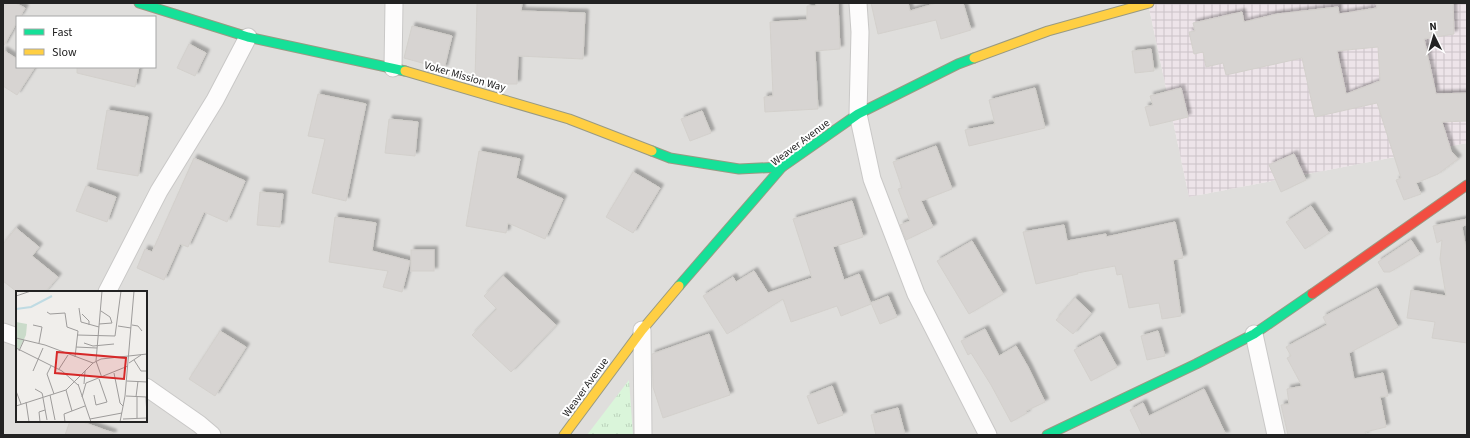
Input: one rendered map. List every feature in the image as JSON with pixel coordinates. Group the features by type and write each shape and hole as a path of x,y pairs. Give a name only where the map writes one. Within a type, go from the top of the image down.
{"street":[{"name":"Voker Mission Way","path":"139,3 248,37 393,68 569,119 670,158 739,169 782,167"},
{"path":"393,68 394,3"},
{"path":"858,3 860,32 858,114 872,179 916,294 988,435"},
{"name":"Weaver Avenue","path":"564,435 642,330 782,167 858,114 958,64 1048,31 1149,3"},
{"path":"108,291 159,191 216,100 248,37"},
{"path":"1047,435 1196,364 1254,334 1467,185"},
{"path":"642,330 643,435"},
{"path":"3,332 16,337"},
{"path":"1254,334 1276,435"},
{"path":"147,388 199,424 212,435"}],"shaded area":[{"path":"3,3 1148,3 1189,197 1467,143 1467,435 3,435"},
{"path":"1148,3 1467,3 1467,143 1189,197"}],"green space":[{"path":"629,380 633,435 587,435"}],"building":[{"path":"3,3 15,3 25,8 21,16 16,16 16,24 3,47"},
{"path":"477,3 522,3 521,11 585,13 583,59 518,56 517,84 496,84 475,78"},
{"path":"816,3 838,3 840,49 815,51 818,109 765,112 764,97 773,96 770,22 807,20 807,6 816,6"},
{"path":"871,3 908,3 910,11 937,3 963,3 971,30 941,39 936,20 878,34"},
{"path":"1376,3 1453,3 1454,34 1424,39 1436,94 1467,93 1467,121 1442,122 1451,151 1458,159 1438,174 1416,183 1421,194 1404,200 1396,180 1401,178 1377,103 1315,117 1302,58 1226,75 1223,63 1206,67 1203,52 1194,54 1189,32 1195,31 1193,23 1242,12 1244,22 1277,14 1338,7 1339,14 1377,8","holes":["1378,47 1380,81 1346,94 1337,51"]},
{"path":"412,26 452,36 444,69 404,58"},
{"path":"189,44 206,53 195,76 177,68"},
{"path":"1151,49 1154,71 1135,73 1132,51"},
{"path":"3,50 16,58 16,68 34,68 17,95 3,86"},
{"path":"77,68 139,68 135,87 77,73"},
{"path":"1035,88 1045,128 969,146 965,130 995,124 989,100"},
{"path":"1181,88 1188,117 1150,126 1145,107 1153,105 1150,96"},
{"path":"318,94 366,104 346,201 312,193 325,139 308,136"},
{"path":"107,110 148,117 138,176 97,169"},
{"path":"702,111 711,133 690,141 681,119"},
{"path":"389,119 418,122 415,156 385,153"},
{"path":"936,146 952,189 921,201 933,227 906,240 900,225 910,221 898,189 902,188 893,162"},
{"path":"479,151 520,159 516,178 563,199 545,239 508,223 506,233 466,226"},
{"path":"1294,154 1306,180 1281,192 1269,165"},
{"path":"194,158 245,181 227,222 204,212 188,247 180,244 164,280 137,268 145,249 152,252"},
{"path":"633,172 660,188 633,233 606,217"},
{"path":"86,186 116,197 107,222 76,211"},
{"path":"260,192 283,194 280,227 257,225"},
{"path":"852,201 863,237 833,247 844,280 859,274 871,304 841,316 837,306 791,322 783,299 727,334 703,296 733,277 736,282 754,271 768,293 812,278 793,219"},
{"path":"1311,206 1329,233 1305,249 1286,222"},
{"path":"335,217 376,223 372,251 410,261 402,292 383,287 388,271 329,262"},
{"path":"1467,219 1467,224 1462,227 1467,255 1467,343 1432,338 1435,322 1407,318 1411,290 1446,296 1440,259 1442,240 1437,243 1433,226"},
{"path":"1175,222 1183,258 1173,260 1181,316 1162,319 1159,303 1129,308 1122,274 1117,275 1115,266 1077,273 1078,274 1036,284 1023,232 1064,225 1067,241 1106,234 1106,237"},
{"path":"16,228 39,247 32,256 58,277 46,291 16,291 3,281 3,244"},
{"path":"1411,240 1420,254 1390,272 1384,272 1378,262"},
{"path":"972,241 1003,294 969,314 937,261"},
{"path":"411,250 434,250 434,271 411,271"},
{"path":"503,276 556,325 511,372 472,335 497,309 484,296"},
{"path":"1377,288 1398,327 1349,353 1354,379 1383,373 1388,396 1380,397 1386,427 1365,432 1366,435 1288,435 1281,405 1289,404 1287,389 1302,386 1287,358 1291,356 1286,347 1327,325 1323,317"},
{"path":"888,296 897,317 880,324 871,303"},
{"path":"1075,298 1091,313 1073,334 1056,320"},
{"path":"985,329 999,356 1016,346 1045,402 1026,411 1027,413 1011,422 991,385 971,353 968,355 961,341"},
{"path":"220,331 246,347 215,396 189,379"},
{"path":"1158,331 1165,356 1147,360 1141,336"},
{"path":"709,334 730,395 663,418 653,387 652,354"},
{"path":"1100,336 1117,367 1091,381 1074,350"},
{"path":"832,386 843,415 818,424 807,396"},
{"path":"1204,389 1226,435 1142,435 1130,410 1143,403 1149,416"},
{"path":"898,408 905,435 876,435 871,415"},
{"path":"70,422 83,422 113,433 113,435 65,435"}],"traffic: fast":[{"path":"139,3 248,37 405,71"},
{"path":"679,286 782,167 858,114 958,64 974,58"},
{"path":"652,151 670,158 739,169 782,167"},
{"path":"1047,435 1196,364 1254,334 1312,294"}],"traffic: slow":[{"path":"974,58 1048,31 1149,3"},
{"path":"405,71 569,119 652,151"},
{"path":"564,435 642,330 679,286"}],"traffic: jam":[{"path":"1312,294 1467,185"}]}
